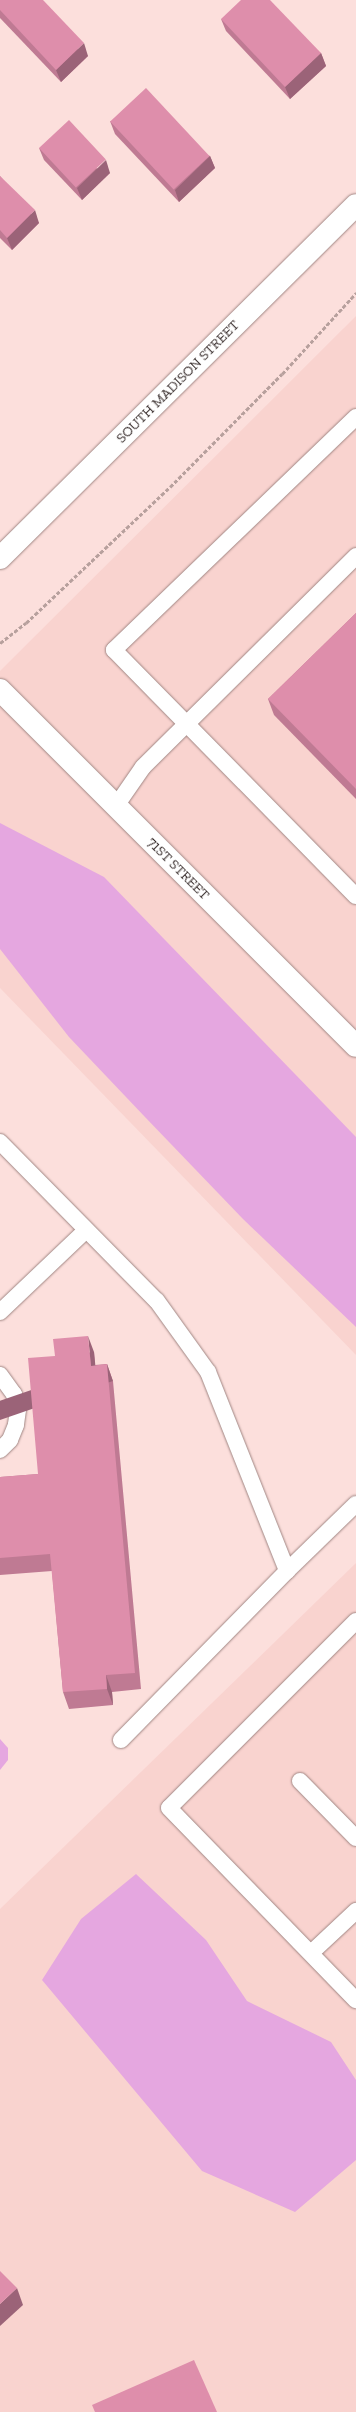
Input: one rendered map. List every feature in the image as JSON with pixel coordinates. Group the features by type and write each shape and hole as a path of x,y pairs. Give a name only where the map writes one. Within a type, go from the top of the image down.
{"street":[{"name":"SOUTH MADISON STREET","path":"0,558 356,205"},
{"name":"71ST STREET","path":"0,690 356,1046"}],"lane":[{"path":"356,417 114,650 356,896"},
{"path":"116,806 143,767 356,556"},
{"path":"0,1142 157,1302 208,1372 287,1571"},
{"path":"0,1312 86,1230"},
{"path":"0,1375 14,1394 18,1410 16,1425 10,1440 0,1450"},
{"path":"121,1740 287,1571 356,1504"},
{"path":"356,1622 169,1808 356,2000"},
{"path":"300,1781 356,1838"},
{"path":"311,1954 356,1911"}],"path":[{"path":"0,643 26,623 170,487 282,374 356,293"}],"shaded area":[{"path":"356,316 356,1355 0,988 0,671"},
{"path":"0,823 104,877 356,1137 356,1327 243,1219 69,1037 0,949"},
{"path":"356,1563 356,2412 0,2412 0,1909"},
{"path":"0,1739 8,1748 8,1760 0,1770"},
{"path":"136,1874 206,1940 247,2001 331,2042 356,2080 356,2160 295,2212 202,2171 42,1980 81,1919"}],"building":[{"path":"0,0 43,0 84,43 56,70 0,10"},
{"path":"241,0 270,0 321,53 285,87 221,19"},
{"path":"146,88 209,156 174,189 110,121"},
{"path":"69,120 106,159 76,187 39,148"},
{"path":"0,176 35,210 7,238 0,230"},
{"path":"356,613 356,789 268,699"},
{"path":"88,1336 91,1366 107,1364 135,1673 106,1675 107,1689 63,1692 50,1554 0,1558 0,1477 38,1474 28,1358 55,1356 53,1339"},
{"path":"0,2271 17,2288 0,2304"},
{"path":"194,2360 217,2412 95,2412 92,2405"}]}
